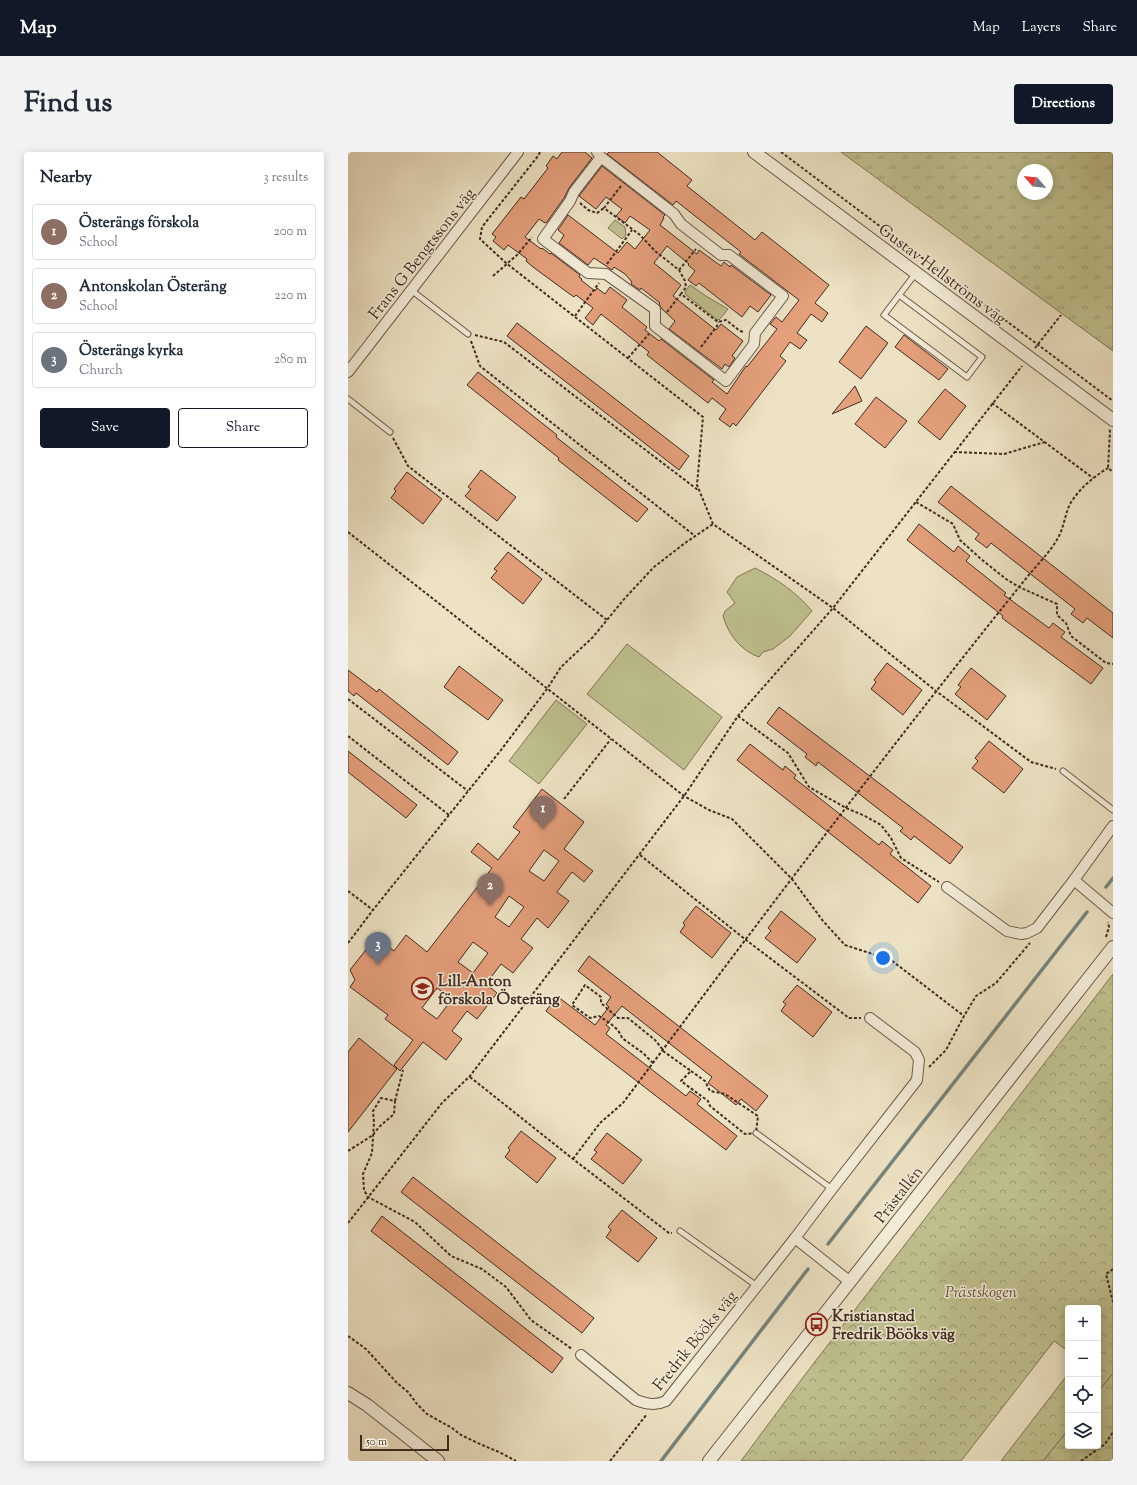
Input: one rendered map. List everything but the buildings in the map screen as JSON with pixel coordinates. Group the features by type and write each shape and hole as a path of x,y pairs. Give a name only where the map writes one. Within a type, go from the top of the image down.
{"street":[{"name":"Frans G Bengtssons väg","path":"348,372 518,152"},
{"name":"Gustav Hellströms väg","path":"754,152 1029,358 1109,424"},
{"path":"599,154 674,214 681,224 703,241 721,254 729,255 783,296 755,333 754,344 726,381 655,326 655,310 606,274 588,273 543,238 572,197 599,154"},
{"path":"947,886 1007,931 1021,934 1027,933 1037,928 1113,826"},
{"path":"1074,880 1111,917"},
{"name":"Prästallén","path":"709,1461 850,1281 1109,943"},
{"path":"870,1018 915,1052 919,1060 917,1080"},
{"name":"Fredrik Bööks väg","path":"581,1355 636,1400 645,1404 666,1401 796,1238 832,1189 917,1080"},
{"path":"796,1238 850,1281"},
{"path":"348,1393 367,1405 438,1461"}],"lane":[{"path":"899,295 982,357 967,377 884,315 899,295 916,273"},
{"path":"411,290 468,334"},
{"path":"348,399 390,432"},
{"path":"1063,771 1113,810"},
{"path":"756,1133 832,1189"},
{"path":"680,1231 757,1286"}],"path":[{"path":"540,152 482,227 480,238 506,263 703,416 697,485 713,524 833,608 936,691 1031,762 1063,771"},
{"path":"781,152 1113,401"},
{"path":"572,197 588,210 597,213 604,208 628,177"},
{"path":"604,208 640,235 655,251 679,270 685,281 686,287 681,294 718,322"},
{"path":"493,276 506,263 517,255 536,233 543,238"},
{"path":"679,270 703,241"},
{"path":"348,1223 442,1103 470,1076 546,975 640,855 684,796 738,716 833,608 992,403 1029,358 1060,315"},
{"path":"718,322 726,320 740,331 755,333"},
{"path":"694,356 717,326 718,322"},
{"path":"468,334 504,342 699,491"},
{"path":"468,334 480,366 695,536"},
{"path":"992,403 1093,478"},
{"path":"1108,468 1109,424"},
{"path":"390,432 408,466 607,620"},
{"path":"954,452 1004,454 1045,442"},
{"path":"1108,468 1113,472"},
{"path":"573,1159 600,1123 623,1103 936,691 1054,543 1061,531 1070,505 1093,478 1108,468"},
{"path":"916,502 953,524 960,540 1006,579 1019,587 1057,604 1057,616 1066,623 1071,636 1106,663 1113,664"},
{"path":"348,943 547,689 561,667 593,637 625,598 654,567 713,524"},
{"path":"348,532 684,796 709,810 732,819 792,879 823,921 845,945 891,960 964,1016"},
{"path":"348,699 468,791"},
{"path":"738,716 788,753 810,787 846,808 881,825 891,838 901,858 947,886"},
{"path":"348,736 449,815"},
{"path":"564,799 611,739"},
{"path":"640,855 746,940 849,1018 870,1018"},
{"path":"348,891 373,910"},
{"path":"1109,943 1107,934 1111,917"},
{"path":"917,1080 946,1050 976,996 996,982 1031,941 1037,928"},
{"path":"653,1063 643,1052 622,1038 621,1033 611,1024 599,1016 590,1018 572,1005 585,985 601,998 601,1003 618,1018 628,1018 655,1040 663,1050 705,1081 710,1091 725,1094 758,1116 756,1133 745,1134 710,1106 708,1100 681,1081 691,1071"},
{"path":"348,1150 373,1135 379,1127 394,1114 395,1101 403,1070"},
{"path":"470,1076 573,1159 669,1233 680,1231"},
{"path":"395,1101 381,1098 373,1111 372,1153 362,1174 364,1190 368,1197 415,1222 451,1256 482,1269 506,1287 531,1320 581,1355"},
{"path":"1113,1269 1106,1274 1113,1302"},
{"path":"348,1336 366,1349 397,1383 408,1392 416,1404 428,1414 461,1434 516,1461"},
{"path":"610,1461 649,1412 652,1404"},
{"path":"1081,1461 1105,1444 1113,1432"}],"green space":[{"path":"841,152 1113,152 1113,351"},
{"path":"615,220 625,227 626,235 622,239 608,228"},
{"path":"690,285 728,309 719,320 685,294"},
{"path":"755,568 786,586 812,611 790,636 773,649 763,652 759,657 746,651 736,641 728,629 723,616 725,611 735,603 727,592 737,577"},
{"path":"627,644 722,717 684,770 587,694"},
{"path":"556,700 587,724 539,784 509,761"},
{"name":"Prästskogen","path":"1113,974 1113,1373 1101,1388 1101,1305 1065,1305 1065,1349 1054,1341 961,1461 741,1461 804,1376"},
{"path":"1113,1373 1113,1461 1043,1461 1065,1434 1065,1449 1101,1449 1101,1388"},
{"path":"1065,1378 1065,1434 1043,1461 1001,1461"}],"waterway":[{"path":"1106,887 1113,878"},
{"path":"828,1244 1087,912"},
{"path":"661,1461 808,1269"}],"place":[{"name":"Österängs förskola","path":"543,829"},
{"name":"Antonskolan Österäng","path":"490,906"},
{"name":"Österängs kyrka","path":"378,965"},
{"name":"Lill-Anton förskola Österäng","path":"423,989"},
{"name":"Kristianstad Fredrik Bööks väg","path":"816,1324"}]}
